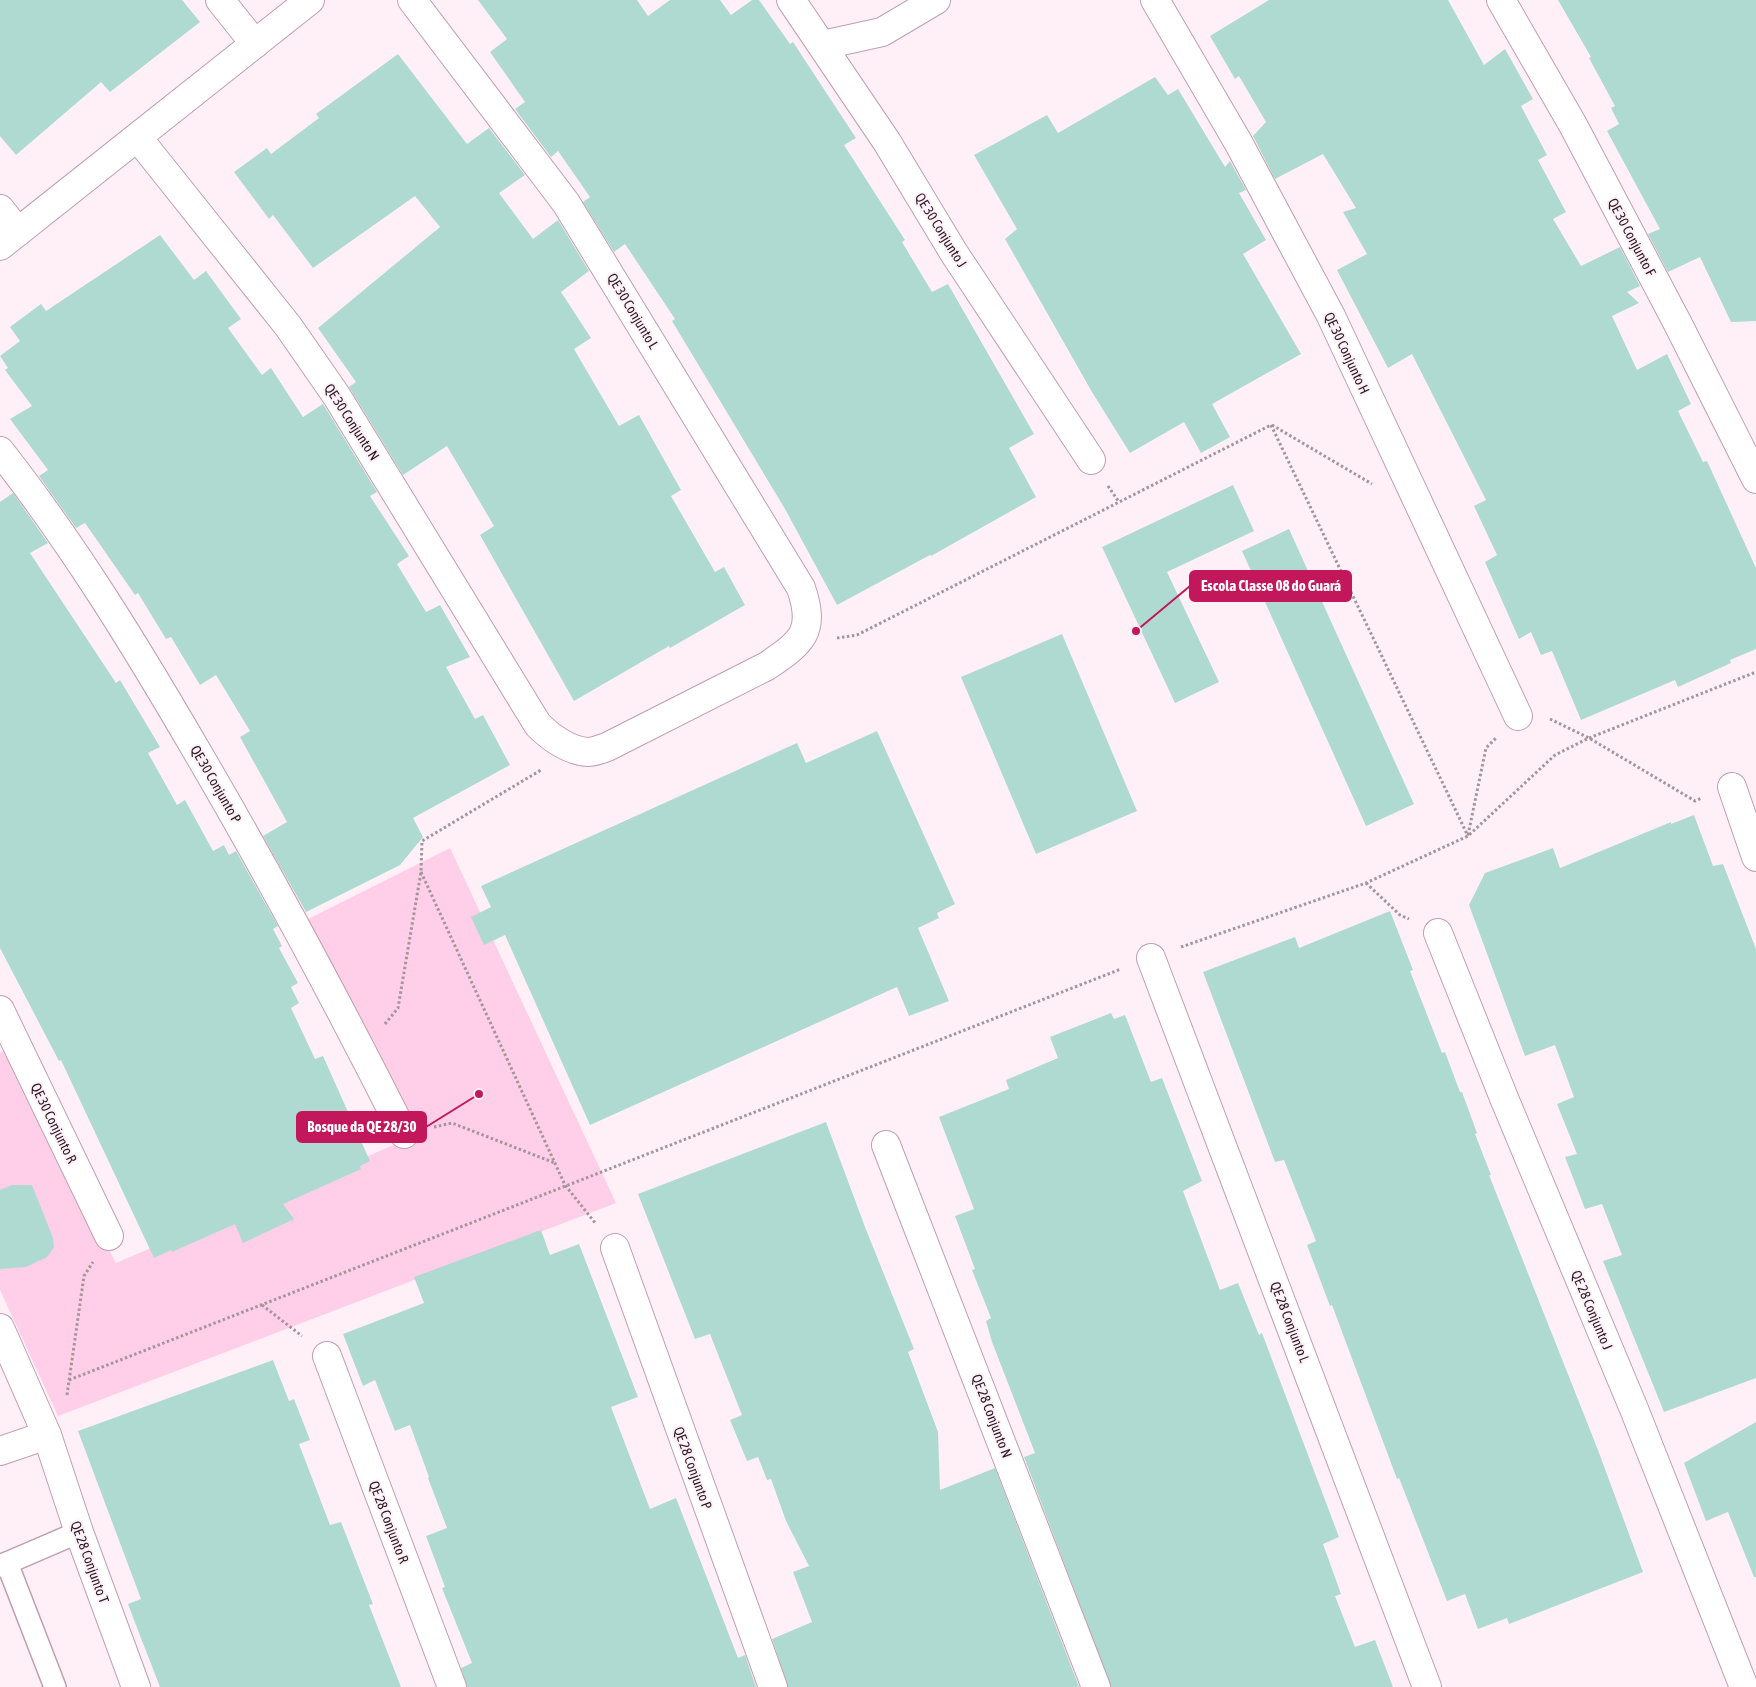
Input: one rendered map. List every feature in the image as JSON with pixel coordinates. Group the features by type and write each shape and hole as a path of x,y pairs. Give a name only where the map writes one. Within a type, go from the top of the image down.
{"street":[{"path":"220,0 254,44"},
{"path":"0,209 9,239 310,0"},
{"name":"QE 30 Conjunto L","path":"412,0 566,203 801,588 808,616 799,643"},
{"name":"QE 30 Conjunto J","path":"791,0 887,142 954,253 1091,460"},
{"path":"823,45 882,32 936,0"},
{"name":"QE 30 Conjunto H","path":"1155,0 1238,142 1330,316 1518,716"},
{"name":"QE 30 Conjunto F","path":"1501,0 1573,125 1756,478"},
{"name":"QE 30 Conjunto N","path":"138,138 288,326 336,395 538,725 548,735 575,749"},
{"name":"QE 30 Conjunto P","path":"0,451 103,594 147,666 266,870 363,1052 404,1134"},
{"path":"575,749 588,752 608,747 767,666 799,643"},
{"path":"1732,787 1756,857"},
{"name":"QE 28 Conjunto J","path":"1438,933 1504,1098 1634,1409 1744,1687"},
{"name":"QE 28 Conjunto L","path":"1151,958 1427,1687"},
{"name":"QE 30 Conjunto R","path":"0,1010 109,1236"},
{"name":"QE 28 Conjunto N","path":"886,1144 1096,1687"},
{"name":"QE 28 Conjunto P","path":"615,1248 773,1687"},
{"name":"QE 28 Conjunto T","path":"0,1328 47,1435 79,1532 136,1687"},
{"name":"QE 28 Conjunto R","path":"327,1356 452,1687"},
{"path":"0,1451 47,1435"}],"lane":[{"path":"54,1687 4,1565 79,1532"}],"path":[{"path":"799,643 857,635 1271,425"},
{"path":"1271,425 1423,514"},
{"path":"1271,425 1468,836"},
{"path":"69,1380 1151,958 1366,883 1468,836 1555,755 1589,738 1756,672"},
{"path":"1468,836 1486,748 1518,716 1543,715 1589,738 1695,801 1732,787"},
{"path":"363,1052 398,1008 421,872 422,841 575,749"},
{"path":"421,872 565,1185 615,1248"},
{"path":"1366,883 1400,915 1438,933"},
{"path":"404,1134 452,1123 555,1163"},
{"path":"47,1435 60,1431 84,1276 109,1236"},
{"path":"262,1304 327,1356"}],"shaded area":[{"path":"450,848 616,1203 58,1416 0,1290 0,1053 3,1051 116,1263 415,1136 302,922"}],"building":[{"path":"0,0 182,0 200,22 110,92 101,82 16,155 0,136"},
{"path":"478,0 637,0 648,16 670,0 720,0 731,15 752,0 759,0 790,44 793,42 856,138 844,145 905,240 902,242 932,292 948,284 1034,434 1009,448 1036,497 931,556 837,605 785,509 672,321 675,319 625,244 614,252 583,202 590,197 558,151 551,157 515,109 525,102 490,52 507,39"},
{"path":"1269,0 1448,0 1484,65 1505,49 1533,99 1521,106 1547,155 1538,160 1566,212 1553,219 1581,266 1620,247 1640,286 1627,292 1639,303 1612,316 1637,370 1667,354 1691,404 1678,411 1703,462 1707,461 1756,568 1756,649 1730,660 1731,663 1678,687 1675,680 1581,720 1552,651 1541,655 1531,632 1519,639 1485,562 1497,555 1474,506 1486,500 1412,354 1388,368 1337,270 1367,254 1343,212 1356,208 1323,154 1275,179 1253,136 1266,122 1239,76 1235,79 1210,36"},
{"path":"1558,0 1756,0 1756,321 1731,322 1700,257 1668,272 1648,234 1660,229 1607,131 1619,124 1611,108 1615,106 1589,58 1591,57"},
{"path":"398,54 467,144 489,128 525,175 499,193 533,239 558,220 589,271 561,292 591,338 574,349 619,426 639,415 681,490 671,496 715,572 724,567 745,605 574,701 480,535 494,526 447,446 403,475 349,387 356,382 318,328 440,227 415,196 313,268 273,215 269,219 234,172 267,148 271,154 319,118 316,114"},
{"path":"1155,77 1168,95 1178,89 1225,167 1230,161 1246,190 1239,193 1266,240 1243,254 1301,354 1212,404 1230,437 1201,453 1184,422 1130,453 1092,392 1005,239 1017,229 974,155 1047,115 1058,133"},
{"path":"160,235 194,280 206,271 241,319 228,328 262,375 271,368 303,417 323,404 377,492 370,496 409,556 397,564 426,612 440,605 470,657 446,667 475,719 483,715 510,765 413,818 423,837 400,865 306,912 263,836 287,822 240,737 250,731 216,675 200,685 171,637 166,639 138,593 135,595 85,523 76,528 39,476 48,470 10,419 32,406 5,370 8,368 0,356 20,341 10,327 41,304 46,311"},
{"path":"1233,485 1254,531 1167,572 1219,682 1175,703 1102,547"},
{"path":"13,493 48,543 30,553 116,683 120,680 160,747 148,753 177,805 185,800 213,851 224,845 229,855 236,851 278,926 273,929 282,946 279,948 298,983 291,987 299,1003 291,1008 315,1059 323,1056 370,1161 360,1166 361,1169 283,1204 294,1219 243,1243 235,1224 154,1258 61,1060 59,1061 0,948 0,502"},
{"path":"1289,529 1414,804 1366,826 1242,551"},
{"path":"1062,634 1137,811 1036,854 961,677"},
{"path":"877,731 955,904 937,913 939,918 918,928 949,1001 909,1016 897,987 590,1125 505,935 484,945 471,917 491,907 481,886 797,743 806,763"},
{"path":"1694,815 1713,866 1723,864 1756,949 1756,1378 1664,1412 1603,1261 1622,1255 1602,1204 1585,1209 1565,1157 1577,1154 1557,1104 1574,1097 1555,1045 1525,1056 1469,905 1485,873 1553,848 1560,868 1671,822 1671,824"},
{"path":"1390,911 1413,970 1410,971 1442,1053 1445,1052 1460,1092 1462,1092 1477,1133 1475,1134 1491,1175 1489,1175 1598,1450 1643,1572 1509,1624 1507,1618 1478,1629 1465,1594 1447,1601 1399,1478 1397,1479 1332,1305 1330,1306 1307,1245 1316,1241 1284,1160 1275,1162 1203,972 1295,937 1299,948"},
{"path":"1111,1013 1114,1019 1125,1015 1151,1082 1162,1078 1202,1181 1183,1191 1220,1290 1238,1283 1259,1335 1262,1333 1339,1537 1323,1544 1341,1594 1335,1596 1355,1647 1375,1640 1393,1687 1111,1687 1024,1457 1035,1453 992,1342 986,1321 991,1318 972,1270 975,1269 955,1216 974,1209 939,1117 1009,1089 1006,1080 1058,1058 1050,1037"},
{"path":"826,1122 865,1227 914,1349 908,1352 938,1432 940,1490 995,1468 1079,1687 788,1687 772,1639 812,1622 793,1572 809,1566 786,1521 771,1479 767,1480 758,1457 747,1461 730,1420 742,1415 710,1334 695,1339 638,1194"},
{"path":"12,1185 32,1185 53,1238 54,1247 47,1257 26,1267 0,1269 0,1190"},
{"path":"541,1230 550,1255 579,1244 638,1397 611,1407 650,1509 676,1498 738,1658 745,1655 756,1687 467,1687 461,1668 472,1663 442,1588 445,1587 426,1536 447,1528 410,1425 395,1431 375,1380 363,1386 343,1334 424,1303 414,1277"},
{"path":"273,1360 289,1401 294,1399 310,1440 299,1444 330,1525 341,1522 373,1604 369,1605 401,1687 160,1687 128,1604 141,1599 78,1431"},
{"path":"1756,1422 1756,1577 1754,1577 1728,1512 1706,1521 1684,1463"}],"place":[{"name":"Escola Classe 08 do Guará","path":"1136,631"},
{"name":"Bosque da QE 28/30","path":"479,1094"}]}
